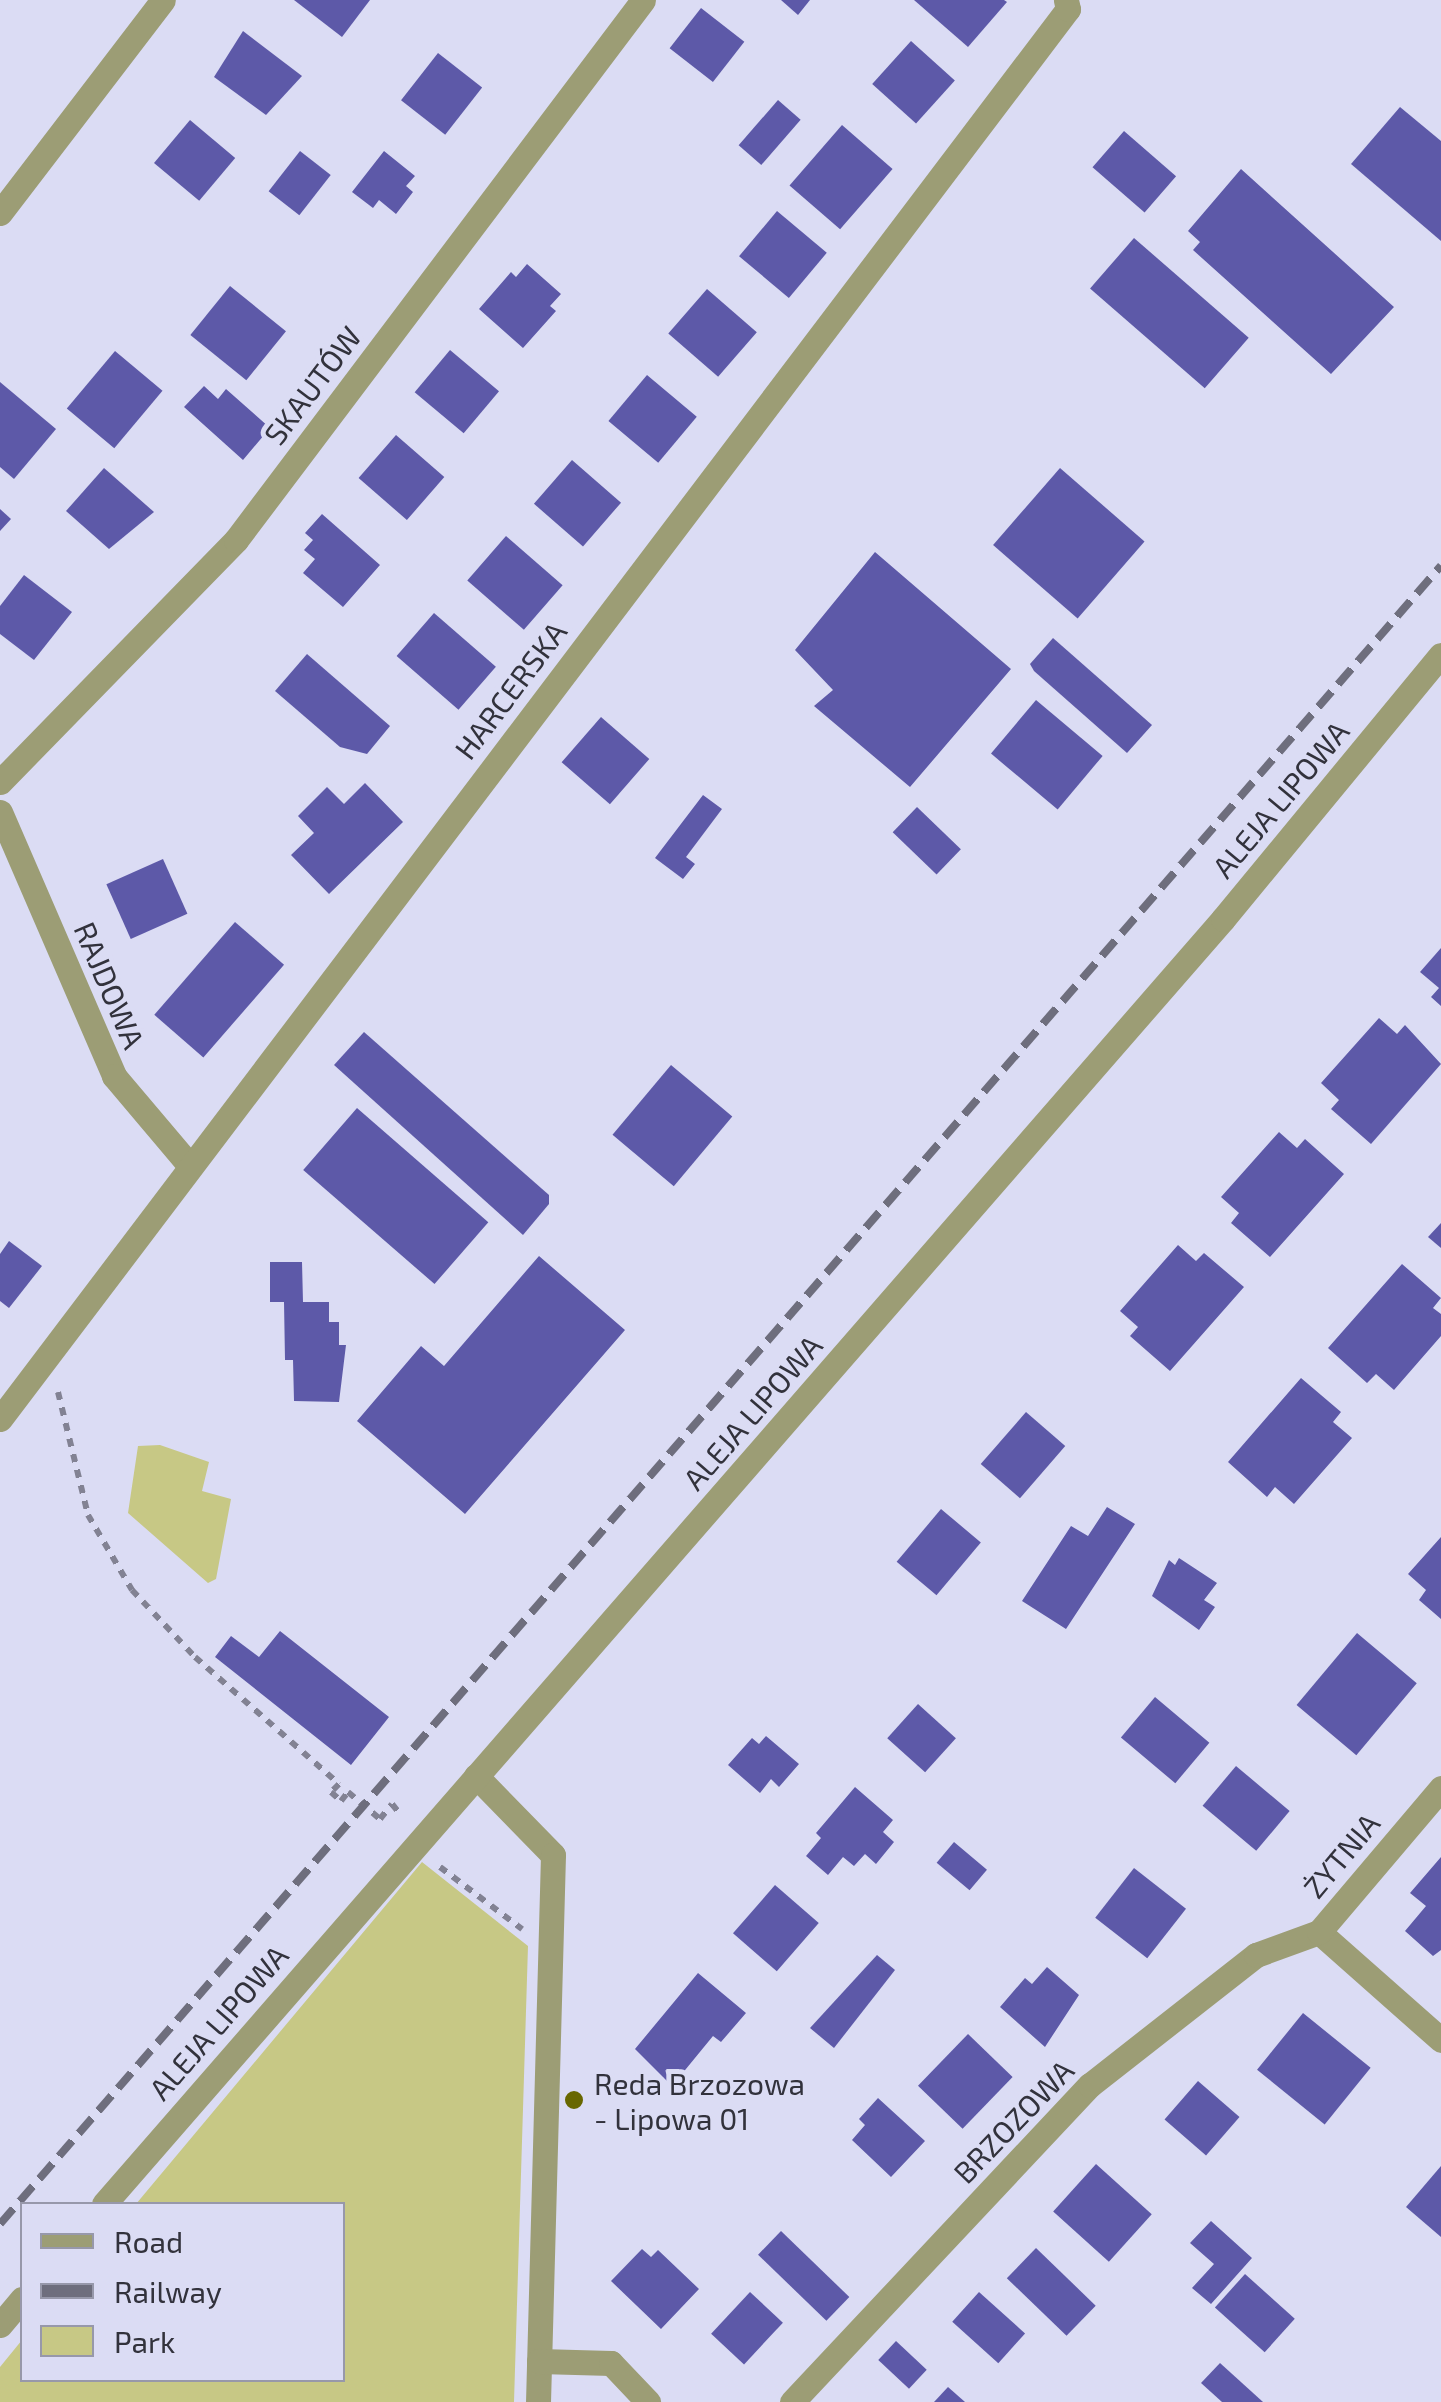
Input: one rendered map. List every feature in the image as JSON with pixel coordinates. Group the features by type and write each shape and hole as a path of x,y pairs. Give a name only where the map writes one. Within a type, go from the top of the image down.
{"street":[{"path":"0,213 163,0"},
{"name":"SKAUTÓW","path":"0,782 236,540 642,0"},
{"name":"HARCERSKA","path":"0,1419 1068,8 1066,0"},
{"name":"ALEJA LIPOWA","path":"106,2202 1223,919 1439,660"},
{"name":"RAJDOWA","path":"0,812 114,1076 190,1166"},
{"path":"476,1776 553,1856 554,1954 538,2402"},
{"name":"ŻYTNIA","path":"1441,1788 1319,1932 1441,2040"},
{"name":"BRZOZOWA","path":"792,2402 1090,2085 1256,1955 1319,1932"},
{"path":"0,2324 20,2300"},
{"path":"539,2360 611,2363 648,2402"}],"path":[{"path":"50,1353 88,1515 132,1590 194,1657 339,1784 332,1792 341,1801 348,1792 380,1818 392,1804 401,1813 388,1826 554,1954"}],"green space":[{"path":"160,1445 209,1462 202,1491 231,1499 216,1579 208,1583 128,1513 138,1446"},
{"path":"422,1862 528,1946 514,2402 0,2402 0,2367 20,2342 20,2382 345,2382 345,2202 138,2202"}],"building":[{"path":"294,0 370,0 342,37"},
{"path":"781,0 810,0 798,15"},
{"path":"914,0 1004,0 1007,2 968,47"},
{"path":"701,8 744,42 713,82 670,48"},
{"path":"243,31 302,76 266,115 214,77"},
{"path":"911,41 955,80 916,124 872,84"},
{"path":"438,53 482,87 445,135 401,100"},
{"path":"778,100 801,120 761,165 739,145"},
{"path":"1400,107 1441,141 1441,241 1351,164"},
{"path":"190,120 235,158 199,201 154,163"},
{"path":"842,125 893,169 840,229 790,185"},
{"path":"1124,131 1176,176 1145,212 1093,167"},
{"path":"300,151 331,175 299,215 269,191"},
{"path":"384,151 415,176 406,186 413,192 396,214 379,200 373,208 352,192"},
{"path":"1241,169 1394,307 1331,374 1193,250 1200,242 1188,231"},
{"path":"777,211 827,253 789,298 739,256"},
{"path":"1134,238 1249,338 1205,388 1090,289"},
{"path":"527,264 561,294 550,306 556,311 523,348 479,309 511,272 516,277"},
{"path":"230,286 286,331 246,380 190,335"},
{"path":"707,289 757,332 718,377 668,334"},
{"path":"450,350 499,391 464,433 415,392"},
{"path":"115,351 162,391 114,448 67,408"},
{"path":"647,375 697,417 658,463 608,421"},
{"path":"0,382 56,429 14,479 0,467"},
{"path":"204,386 218,399 226,389 270,428 243,460 184,407"},
{"path":"396,435 444,477 407,520 359,478"},
{"path":"572,460 621,503 583,546 534,504"},
{"path":"104,468 154,512 109,549 66,511"},
{"path":"1060,468 1145,541 1078,618 993,545"},
{"path":"0,509 11,519 0,531"},
{"path":"322,514 380,565 343,607 303,573 315,559 304,550 313,540 305,533"},
{"path":"506,536 563,585 524,630 467,581"},
{"path":"875,552 1011,669 910,787 814,706 833,690 795,650"},
{"path":"24,575 72,612 34,660 0,634 0,606"},
{"path":"434,613 496,667 458,710 397,656"},
{"path":"1053,638 1152,725 1127,753 1034,671 1030,664"},
{"path":"307,654 390,726 367,754 340,747 275,691"},
{"path":"1036,700 1103,756 1058,810 991,754"},
{"path":"601,717 649,759 610,804 562,762"},
{"path":"365,783 403,822 329,894 291,855 314,833 298,816 327,787 344,804"},
{"path":"703,795 722,809 686,857 695,864 683,879 655,858"},
{"path":"917,807 961,849 937,875 893,832"},
{"path":"163,859 187,914 131,939 106,884"},
{"path":"235,922 284,965 203,1057 154,1015"},
{"path":"1441,948 1441,1006 1431,997 1439,988 1420,972"},
{"path":"1379,1018 1397,1034 1405,1025 1441,1064 1371,1144 1331,1109 1339,1100 1321,1083"},
{"path":"364,1032 549,1195 549,1204 523,1235 334,1065"},
{"path":"671,1065 732,1116 674,1186 613,1135"},
{"path":"357,1108 488,1222 435,1284 303,1170"},
{"path":"1279,1132 1297,1148 1305,1139 1344,1174 1270,1257 1231,1223 1239,1213 1221,1197"},
{"path":"1441,1223 1441,1248 1428,1237"},
{"path":"9,1241 42,1266 9,1308 0,1301 0,1254"},
{"path":"1178,1245 1196,1261 1204,1253 1244,1287 1170,1371 1130,1336 1138,1327 1120,1311"},
{"path":"539,1256 625,1330 465,1514 357,1421 421,1346 444,1366"},
{"path":"270,1262 302,1262 303,1302 329,1302 329,1322 339,1322 339,1345 346,1345 339,1402 294,1401 293,1360 285,1360 284,1302 270,1302"},
{"path":"1402,1264 1441,1298 1433,1308 1441,1314 1441,1336 1394,1390 1376,1374 1367,1383 1328,1348"},
{"path":"1301,1378 1341,1412 1333,1422 1352,1438 1294,1504 1275,1487 1267,1497 1228,1462"},
{"path":"1026,1412 1065,1446 1020,1498 981,1464"},
{"path":"1107,1507 1135,1524 1066,1629 1022,1601 1071,1526 1088,1536"},
{"path":"941,1509 981,1542 936,1595 897,1562"},
{"path":"1441,1537 1441,1619 1419,1600 1426,1590 1408,1574"},
{"path":"1179,1558 1217,1583 1204,1600 1215,1607 1199,1630 1152,1596 1169,1560 1175,1565"},
{"path":"280,1631 389,1717 351,1765 215,1657 231,1636 259,1657"},
{"path":"1357,1633 1417,1683 1356,1755 1297,1705"},
{"path":"1155,1697 1209,1743 1175,1783 1121,1738"},
{"path":"918,1704 956,1738 925,1772 887,1738"},
{"path":"766,1736 799,1764 779,1787 771,1779 760,1793 728,1765 752,1738 759,1744"},
{"path":"1236,1766 1290,1811 1256,1851 1203,1806"},
{"path":"855,1787 893,1820 883,1832 894,1842 876,1864 865,1854 854,1866 843,1857 828,1875 806,1856 821,1838 816,1833"},
{"path":"954,1842 987,1870 970,1890 937,1863"},
{"path":"1441,1857 1441,1950 1433,1956 1405,1931 1426,1906 1410,1893"},
{"path":"1134,1868 1186,1909 1147,1958 1095,1918"},
{"path":"775,1885 819,1923 777,1971 733,1933"},
{"path":"877,1955 895,1970 834,2048 810,2028"},
{"path":"1047,1967 1079,1995 1045,2047 1000,2007 1025,1978 1032,1984"},
{"path":"698,1973 746,2013 721,2042 713,2036 672,2086 635,2049"},
{"path":"1303,2013 1371,2068 1325,2124 1257,2070"},
{"path":"968,2034 1013,2077 963,2129 918,2086"},
{"path":"1198,2081 1240,2117 1206,2156 1165,2119"},
{"path":"878,2098 925,2141 891,2177 852,2140 865,2125 859,2119"},
{"path":"1096,2164 1152,2214 1109,2262 1053,2212"},
{"path":"1441,2166 1441,2237 1406,2207"},
{"path":"1211,2221 1252,2258 1211,2304 1192,2288 1214,2264 1190,2243"},
{"path":"781,2231 849,2297 826,2321 758,2255"},
{"path":"1036,2248 1096,2306 1067,2336 1007,2278"},
{"path":"642,2249 651,2257 658,2250 699,2289 661,2329 611,2281"},
{"path":"1245,2274 1295,2319 1265,2352 1215,2307"},
{"path":"750,2292 783,2323 744,2364 711,2334"},
{"path":"979,2292 1025,2333 998,2363 952,2322"},
{"path":"896,2341 927,2370 909,2389 878,2360"},
{"path":"1220,2363 1263,2402 1222,2402 1201,2383"},
{"path":"948,2387 965,2402 934,2402"}],"railway":[{"path":"0,2224 1441,566"}],"place":[{"name":"Reda Brzozowa - Lipowa 01","path":"574,2100"}]}
